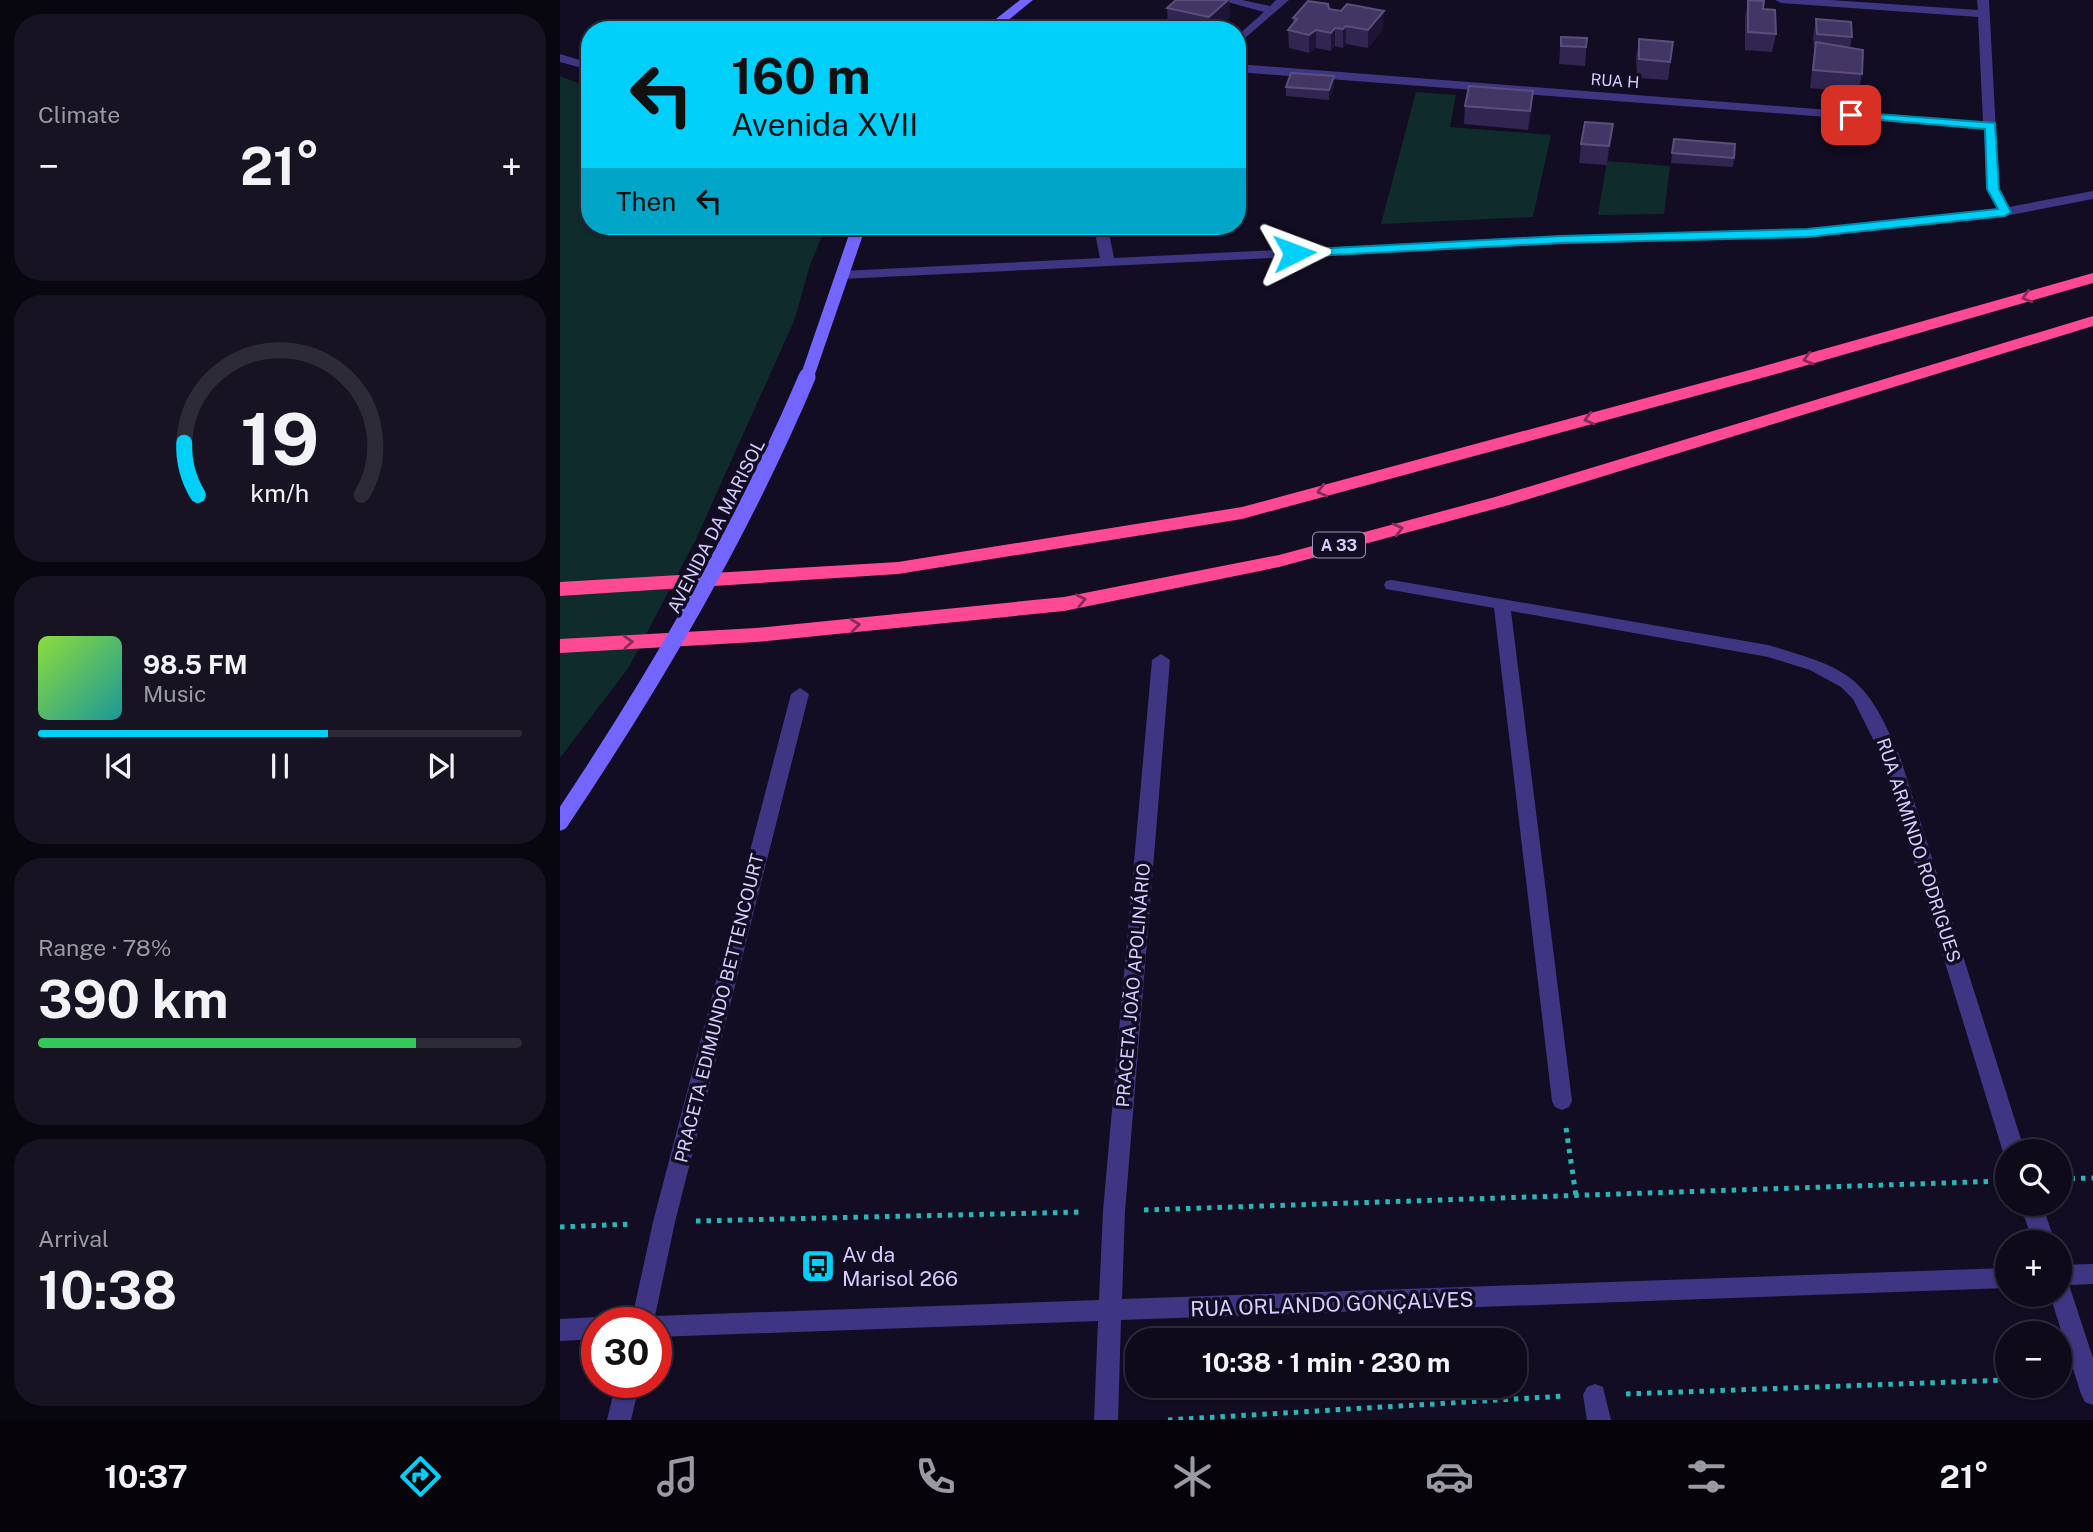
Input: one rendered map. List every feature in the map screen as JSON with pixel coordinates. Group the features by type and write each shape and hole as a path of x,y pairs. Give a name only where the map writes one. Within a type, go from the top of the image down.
{"highway":[{"path":"560,589 898,568 1242,513 1736,379 2093,278"},
{"name":"A 33","path":"560,646 756,635 1064,604 1279,561 1515,497 2093,321"}],"street":[{"path":"1000,21 1027,0"},
{"path":"1226,0 1272,10"},
{"path":"1246,34 1283,0"},
{"path":"1781,0 1983,14"},
{"path":"1983,0 1993,189 2005,212"},
{"path":"560,58 581,64"},
{"name":"RUA H","path":"1246,69 1991,126"},
{"path":"842,275 1560,240 1807,233 2005,212 2093,195"},
{"name":"AVENIDA DA MARISOL","path":"560,822 629,719 692,616 738,533 781,442 807,377 856,235"},
{"path":"1104,235 1108,263"},
{"name":"RUA ARMINDO RODRIGUES","path":"1392,585 1768,651 1821,666 1854,686 1875,716 1891,757 2010,1139"},
{"path":"1502,606 1562,1101"},
{"name":"PRACETA JOÃO APOLINÁRIO","path":"1106,1420 1114,1211 1161,660"},
{"name":"PRACETA EDIMUNDO BETTENCOURT","path":"645,1307 664,1222 800,694"},
{"path":"2072,1275 2093,1274"},
{"name":"RUA ORLANDO GONÇALVES","path":"672,1325 1995,1278"},
{"path":"2065,1307 2093,1394"},
{"path":"560,1330 581,1329"},
{"path":"1595,1395 1599,1420"},
{"path":"619,1420 624,1398"}],"path":[{"path":"1562,1101 1576,1196"},
{"path":"2072,1179 2093,1178"},
{"path":"560,1227 1995,1181"}],"green space":[{"path":"560,76 581,84 581,235 822,235 810,265 794,321 696,539 629,667 560,758"},
{"path":"1416,92 1456,95 1450,127 1551,135 1533,217 1381,224"},
{"path":"1607,161 1670,166 1664,214 1598,215"}],"building":[{"path":"1176,0 1228,0 1209,17 1167,8"},
{"path":"1748,0 1764,1 1763,9 1775,10 1776,34 1748,32"},
{"path":"1308,1 1328,4 1329,9 1341,11 1347,4 1384,11 1368,30 1346,26 1343,29 1335,28 1331,33 1316,30 1309,35 1288,30 1297,19 1293,18"},
{"path":"1816,19 1851,22 1852,37 1817,34"},
{"path":"1561,37 1587,38 1586,47 1561,46"},
{"path":"1639,39 1673,42 1670,62 1639,59"},
{"path":"1816,42 1863,50 1862,74 1813,70"},
{"path":"1291,73 1334,76 1329,90 1286,87"},
{"path":"1469,86 1533,91 1530,111 1465,106"},
{"path":"1585,122 1613,124 1609,146 1581,144"},
{"path":"1674,139 1735,144 1734,158 1672,153"}],"place":[{"name":"Av da Marisol 266","path":"818,1266"}],"route":[{"path":"1294,253 1560,240 1807,233 2005,212 1993,189 1991,126 1851,115"}]}
